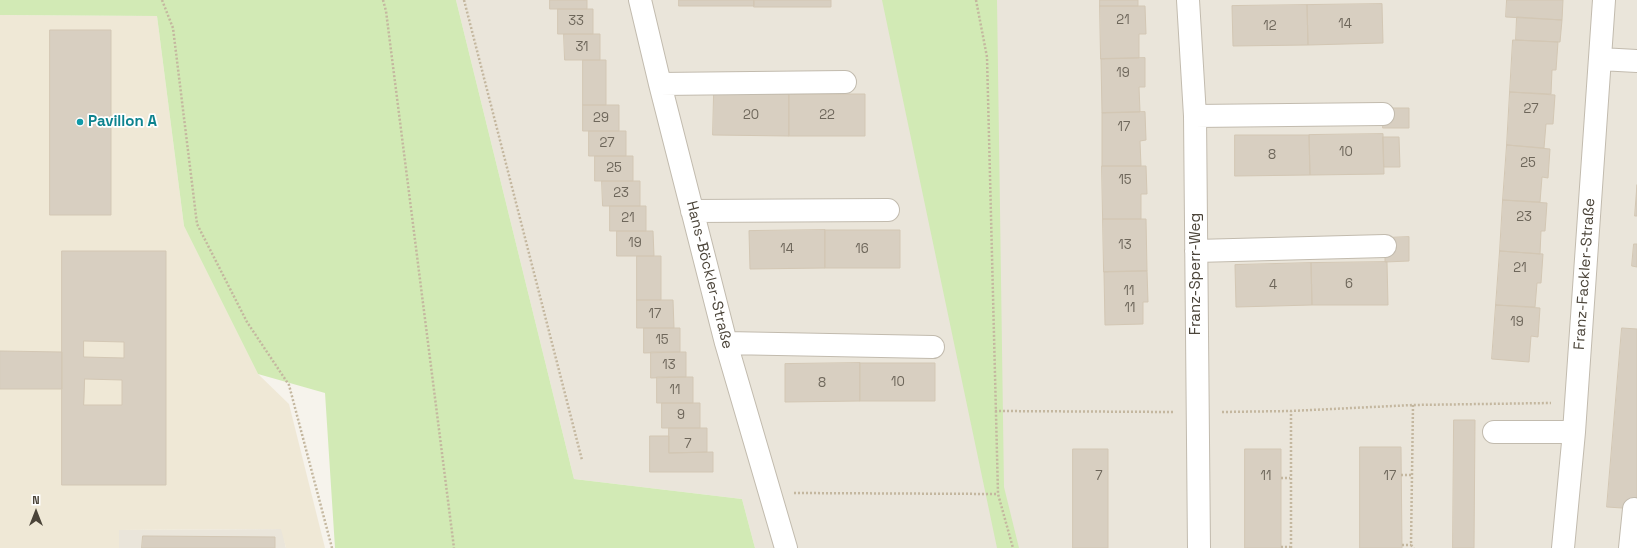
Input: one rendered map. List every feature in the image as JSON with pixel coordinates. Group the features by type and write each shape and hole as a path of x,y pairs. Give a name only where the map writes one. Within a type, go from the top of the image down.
{"street":[{"name":"Hans-Böckler-Straße","path":"640,0 726,343 786,548"},
{"name":"Franz-Sperr-Weg","path":"1188,0 1195,116 1199,548"},
{"name":"Franz-Fackler-Straße","path":"1563,548 1574,432 1604,0"},
{"path":"1600,59 1637,61"},
{"path":"660,84 845,82"},
{"path":"1195,116 1383,114"},
{"path":"692,211 888,210"},
{"path":"1196,251 1384,246"},
{"path":"726,343 933,347"},
{"path":"1494,432 1574,432"},
{"path":"1630,548 1634,509"}],"path":[{"path":"162,0 173,28 197,224 247,322 289,385 332,548"},
{"path":"383,0 388,27 454,548"},
{"path":"464,0 582,460"},
{"path":"976,0 987,57 998,494 1013,548"},
{"path":"995,411 1291,411 1413,405 1576,402"},
{"path":"1411,545 1413,405"},
{"path":"1281,548 1290,548 1291,411"},
{"path":"1401,475 1412,475"},
{"path":"1281,478 1290,478"},
{"path":"771,493 998,494"},
{"path":"1402,545 1411,545 1414,548"}],"shaded area":[{"path":"456,0 1637,0 1637,548 755,548 742,499 574,479"},
{"path":"0,15 157,16 184,226 258,374 289,404 325,548 286,548 281,529 119,530 119,548 0,548"},
{"path":"282,529 286,548 119,548 119,530"}],"green space":[{"path":"0,0 456,0 574,479 742,499 755,548 335,548 325,393 258,374 184,226 157,16 0,15"},
{"path":"882,0 997,0 1004,487 1019,548 997,548"}],"building":[{"path":"550,0 587,0 587,9 550,9"},
{"path":"679,0 754,0 754,6 679,6"},
{"path":"754,0 831,0 831,7 754,7"},
{"path":"1100,0 1138,0 1138,6 1100,6"},
{"path":"1507,0 1563,0 1562,20 1506,17"},
{"path":"1382,4 1383,43 1308,45 1307,5"},
{"path":"1307,5 1308,45 1233,46 1232,6"},
{"path":"1100,6 1145,6 1146,34 1139,34 1139,58 1101,59"},
{"path":"558,9 593,9 593,34 558,34"},
{"path":"1517,17 1562,20 1560,42 1516,40"},
{"name":"Pavillon A","path":"50,30 111,30 111,215 50,215"},
{"path":"564,34 600,34 600,60 565,60"},
{"path":"1513,40 1558,42 1556,70 1552,70 1551,94 1510,92"},
{"path":"1145,58 1145,87 1139,87 1140,112 1102,113 1101,59"},
{"path":"583,60 606,60 606,105 583,105"},
{"path":"1510,92 1555,95 1553,124 1546,124 1544,148 1507,145"},
{"path":"714,94 789,94 789,136 713,135"},
{"path":"789,94 865,94 865,136 789,136"},
{"path":"583,105 619,105 619,131 583,131"},
{"path":"1383,108 1409,108 1409,128 1383,128"},
{"path":"1145,112 1146,140 1140,141 1141,166 1102,166 1102,113"},
{"path":"589,131 626,131 626,156 589,156"},
{"path":"1383,134 1384,174 1310,175 1309,135"},
{"path":"1235,135 1309,135 1310,175 1235,176"},
{"path":"1383,137 1399,137 1400,167 1384,167"},
{"path":"1507,145 1550,149 1548,178 1542,177 1540,202 1503,200"},
{"path":"595,156 633,156 633,181 595,181"},
{"path":"1102,166 1146,166 1147,194 1141,194 1141,219 1103,219"},
{"path":"602,181 640,181 640,206 603,206"},
{"path":"1637,185 1637,216 1635,216"},
{"path":"1503,200 1547,203 1545,231 1541,231 1540,254 1500,251"},
{"path":"610,206 646,206 646,231 610,231"},
{"path":"1103,219 1146,219 1147,271 1104,272"},
{"path":"825,230 825,268 750,269 749,231"},
{"path":"825,230 900,230 900,268 825,268"},
{"path":"617,231 653,231 654,256 617,256"},
{"path":"1409,237 1409,261 1385,262 1385,238"},
{"path":"1634,244 1637,244 1637,267 1632,266"},
{"path":"62,251 166,251 166,485 62,485","holes":["84,341 124,342 124,358 84,357","85,379 122,380 122,405 84,405"]},
{"path":"1500,251 1543,254 1541,283 1537,283 1535,307 1496,305"},
{"path":"637,256 661,256 661,300 637,300"},
{"path":"1387,262 1388,305 1312,305 1311,263"},
{"path":"1311,263 1312,305 1236,307 1235,265"},
{"path":"1147,271 1148,302 1143,302 1143,324 1105,325 1104,272"},
{"path":"637,300 673,300 674,328 637,328"},
{"path":"1496,305 1540,308 1538,337 1531,336 1529,362 1492,359"},
{"path":"644,328 680,328 680,352 644,353"},
{"path":"1622,328 1637,329 1637,509 1607,507"},
{"path":"0,351 62,352 62,389 0,389"},
{"path":"651,352 686,352 686,377 651,378"},
{"path":"860,363 935,363 935,401 860,401"},
{"path":"860,363 860,401 785,402 785,364"},
{"path":"657,377 693,377 693,403 657,403"},
{"path":"662,403 700,403 700,428 662,428"},
{"path":"1454,420 1475,420 1474,548 1453,548"},
{"path":"669,428 707,428 707,452 669,453"},
{"path":"650,436 669,436 669,453 713,452 713,472 650,472"},
{"path":"1360,447 1401,447 1402,548 1360,548"},
{"path":"1073,449 1108,449 1108,548 1073,548"},
{"path":"1245,449 1281,449 1281,548 1245,548"},
{"path":"143,536 275,537 275,548 142,548"}],"place":[{"name":"Pavillon A","path":"80,122"}]}
